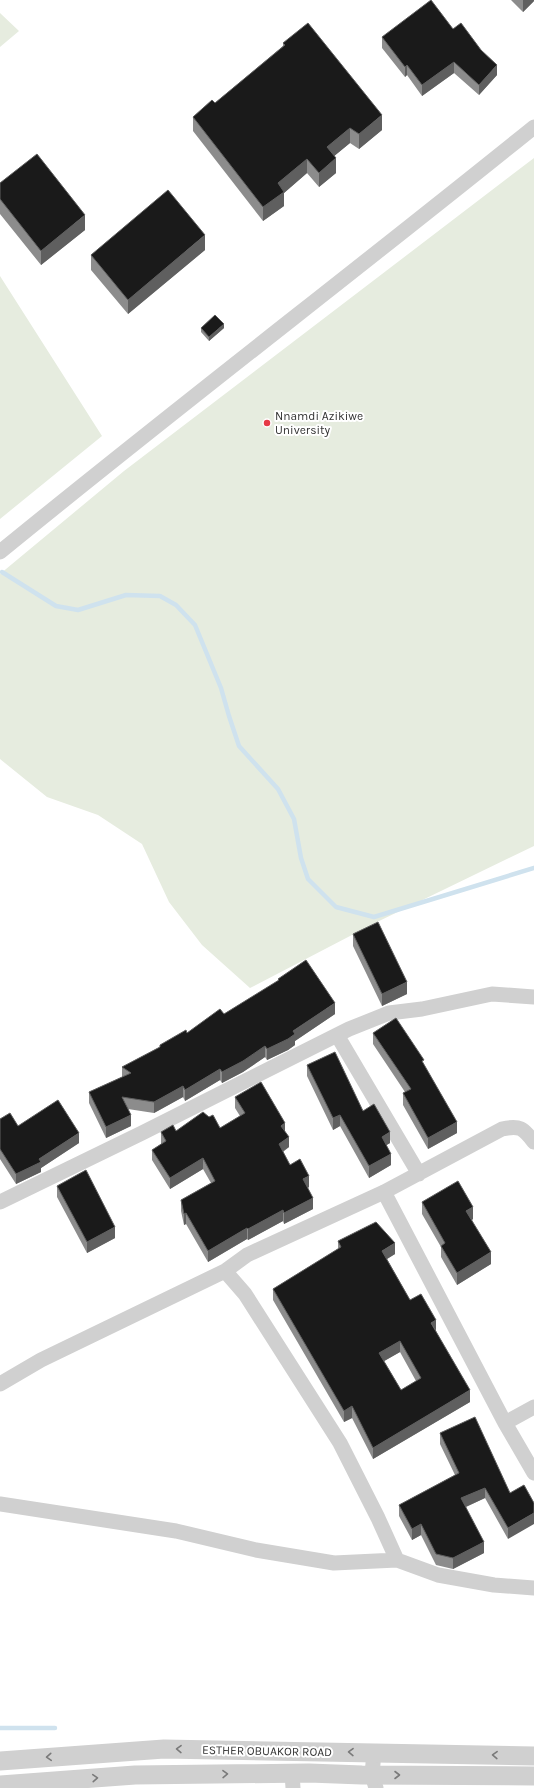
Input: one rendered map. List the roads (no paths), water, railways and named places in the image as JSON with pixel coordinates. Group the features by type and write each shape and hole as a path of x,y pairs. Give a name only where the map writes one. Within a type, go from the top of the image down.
{"street":[{"path":"0,552 88,480 384,248 534,127"},
{"path":"0,1202 142,1134 337,1035 389,1013 422,1009 492,994 534,997"},
{"path":"337,1035 419,1174"},
{"path":"0,1384 41,1360 225,1271 247,1255 384,1192 502,1129 515,1126 525,1130 534,1142"},
{"path":"384,1192 505,1423 534,1473"},
{"path":"225,1271 245,1294 340,1444 378,1518 396,1560"},
{"path":"505,1423 534,1407"},
{"path":"0,1504 176,1531 256,1550 334,1563 396,1560 438,1575 494,1584 534,1588"},
{"name":"ESTHER OBUAKOR ROAD","path":"0,1761 164,1749 534,1756"},
{"path":"374,1752 374,1782"},
{"name":"ESTHER OBUAKOR ROAD","path":"0,1785 135,1775 292,1781 374,1782 529,1780"}],"waterway":[{"path":"2,572 56,606 78,610 126,595 160,596 176,605 195,625 221,688 239,746 278,789 294,819 301,858 308,879 336,907 374,917 534,868"},
{"path":"0,1728 55,1728"}],"place":[{"name":"Nnamdi Azikiwe University","path":"267,423"}]}
